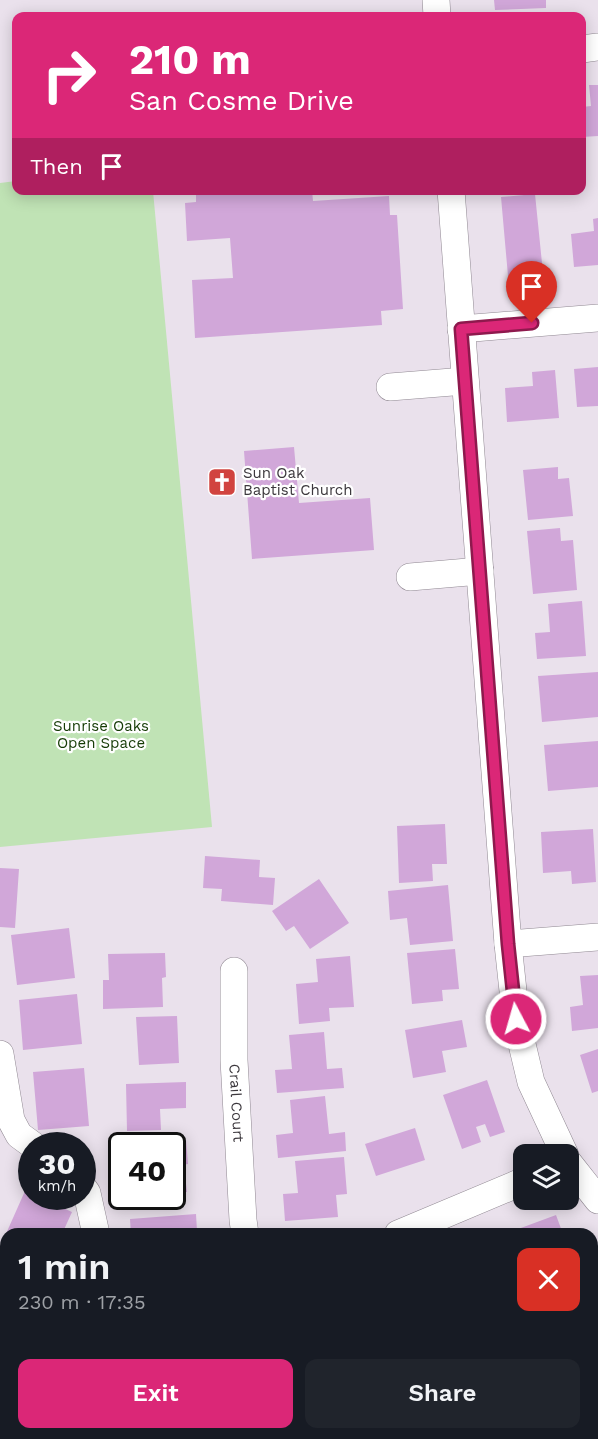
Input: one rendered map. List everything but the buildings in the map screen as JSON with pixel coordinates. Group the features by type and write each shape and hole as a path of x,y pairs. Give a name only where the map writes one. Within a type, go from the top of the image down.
{"street":[{"path":"451,195 508,944 516,1019 531,1082 560,1144"},
{"path":"461,329 598,318"},
{"path":"390,387 465,381"},
{"path":"410,577 480,571"},
{"path":"508,944 598,937"},
{"name":"Crail Court","path":"234,971 234,1060 245,1228"},
{"path":"0,1054 11,1120 18,1133"},
{"path":"579,1176 598,1200"},
{"path":"443,1226 513,1187"},
{"path":"91,1210 95,1228"}],"green space":[{"name":"Sunrise Oaks Open Space","path":"12,182 12,195 153,195 212,827 0,847 0,183"}],"place":[{"name":"Sun Oak Baptist Church","path":"222,482"}],"route":[{"path":"516,1019 508,944 461,329 532,323"}]}
